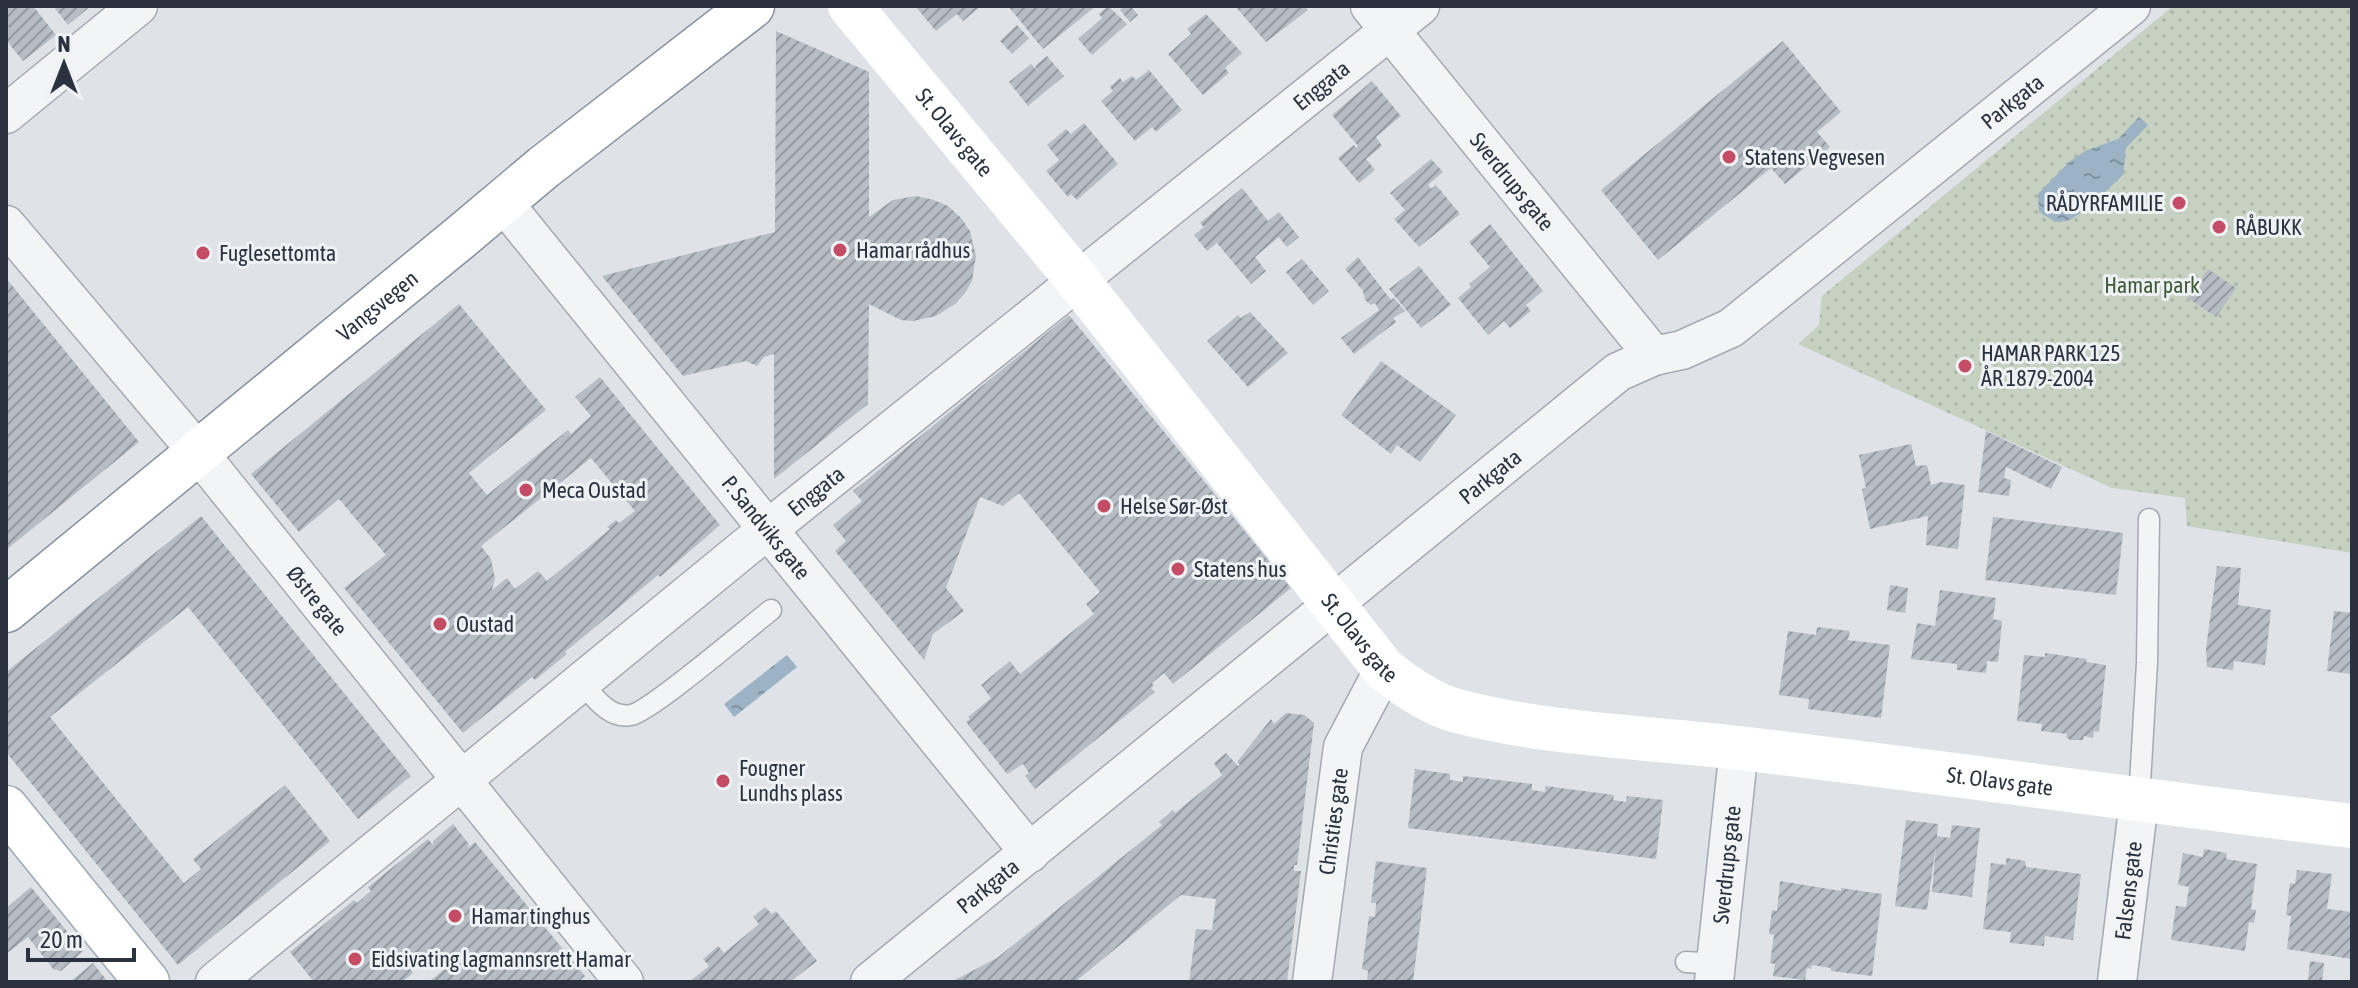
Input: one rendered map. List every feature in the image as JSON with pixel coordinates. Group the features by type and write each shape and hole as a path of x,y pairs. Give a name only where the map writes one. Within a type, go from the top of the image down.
{"main road":[{"name":"Vangsvegen","path":"6,610 502,201 752,6"},
{"name":"St. Olavs gate","path":"850,6 1079,282 1384,669 1404,685 1454,710 1534,727 1739,748 2352,826"},
{"path":"6,808 147,982"}],"street":[{"path":"6,114 138,6"},
{"name":"Enggata","path":"215,982 769,528 1079,282 1380,18 1420,6"},
{"name":"Parkgata","path":"870,982 1618,372 1654,356 1682,350 1731,328 2131,6"},
{"name":"Sverdrups gate","path":"1380,18 1654,356"},
{"name":"P. Sandviks gate","path":"502,201 1030,853"},
{"name":"Østre gate","path":"6,225 197,451 624,982"},
{"name":"Christies gate","path":"1312,982 1343,747 1384,669"},
{"name":"Sverdrups gate","path":"1706,969 1739,748"},
{"name":"Falsens gate","path":"2117,982 2139,801"}],"lane":[{"path":"2139,801 2147,663 2149,519"},
{"path":"581,682 608,711 631,715 653,703 771,610"}],"green space":[{"name":"Hamar park","path":"2173,6 2352,6 2352,553 2187,526 2185,498 2112,488 1798,344 1819,325 1822,296"}],"water":[{"path":"2139,117 2148,125 2126,148 2123,175 2085,211 2067,221 2055,222 2039,212 2038,194 2069,162 2085,151 2118,139"},
{"path":"787,655 797,667 734,717 724,704"}],"building":[{"path":"6,6 33,6 56,35 23,61 6,40 9,28 6,24"},
{"path":"53,6 91,6 68,25"},
{"path":"915,6 981,6 963,21 957,14 936,31"},
{"path":"1008,6 1096,6 1043,49"},
{"path":"1108,6 1127,24 1092,55 1078,39 1102,18 1099,14"},
{"path":"1131,6 1138,15 1130,22 1120,10"},
{"path":"1235,6 1304,6 1308,10 1266,42"},
{"path":"1206,14 1242,53 1225,68 1229,73 1203,95 1168,54 1191,34 1187,29"},
{"path":"1017,25 1029,38 1012,54 1000,41"},
{"name":"Hamar rådhus","path":"776,31 869,72 869,217 893,200 916,196 934,200 948,206 961,218 970,231 976,256 972,281 965,293 955,304 936,316 901,320 869,304 868,404 774,479 774,354 764,357 757,366 746,361 683,376 602,276 775,232"},
{"name":"Statens Vegvesen","path":"1783,41 1841,112 1817,132 1830,147 1785,184 1771,168 1658,260 1601,190"},
{"path":"1047,56 1064,76 1028,106 1009,82 1031,64 1038,71 1035,66"},
{"path":"1149,70 1182,110 1156,132 1152,127 1135,141 1101,101 1113,91 1110,87 1120,78 1123,82 1132,76 1136,80"},
{"path":"1372,81 1401,116 1376,137 1382,146 1366,159 1375,170 1359,183 1338,158 1354,145 1356,148 1358,146 1332,115"},
{"path":"1084,123 1118,164 1077,200 1071,194 1068,197 1046,171 1059,160 1047,145 1066,129 1071,134"},
{"path":"1431,159 1443,172 1428,185 1431,189 1436,185 1460,214 1419,247 1394,219 1405,210 1390,193"},
{"path":"1242,188 1268,221 1279,212 1299,237 1287,247 1279,237 1255,257 1266,271 1251,284 1217,243 1207,251 1194,235 1204,227 1200,223"},
{"path":"1490,224 1543,291 1526,305 1531,311 1510,328 1504,321 1488,335 1458,298 1471,287 1469,284 1490,267 1469,242"},
{"path":"1358,257 1391,300 1394,298 1405,311 1393,318 1396,322 1354,354 1341,338 1379,310 1375,303 1371,305 1365,300 1363,291 1345,269"},
{"path":"1302,259 1329,291 1313,305 1286,272"},
{"path":"1419,266 1451,305 1421,328 1389,289"},
{"path":"2208,269 2236,288 2216,317 2188,298"},
{"path":"6,278 139,442 6,550"},
{"path":"459,304 546,410 469,473 487,495 568,430 571,434 591,416 575,397 600,377 720,525 535,680 532,677 463,733 344,588 386,555 339,499 299,532 251,474","holes":["591,458 635,511 619,523 616,520 607,527 610,529 547,581 538,571 515,589 507,578 492,590 495,578 491,559 481,546"]},
{"path":"1250,312 1288,353 1248,387 1207,341 1238,315 1241,318"},
{"name":"Statens hus","path":"1069,315 1291,588 1173,684 1164,673 1152,683 1154,686 1151,688 1155,692 1035,789 1025,776 1029,773 1023,764 1007,774 966,722 991,698 981,685 1010,661 1020,674 1094,614 1086,604 1100,592 1019,493 1003,506 980,497 946,588 964,611 933,634 924,660 835,551 846,541 833,525 862,501 853,491"},
{"path":"1381,361 1456,415 1420,462 1397,445 1391,454 1341,415"},
{"path":"1986,431 2062,467 2051,489 2006,467 2004,478 2011,480 2009,496 1978,492"},
{"path":"1911,444 1916,466 1927,465 1931,485 1941,482 1965,485 1958,549 1926,545 1928,516 1870,529 1859,455"},
{"path":"201,516 411,776 358,819 188,607 50,717 184,883 201,869 193,859 285,785 330,841 178,965 6,752 6,672"},
{"path":"1993,517 2123,533 2116,595 1985,580"},
{"path":"2217,566 2241,568 2238,605 2271,610 2265,665 2234,661 2233,670 2207,667 2206,649"},
{"path":"1890,585 1908,588 1905,613 1887,610"},
{"path":"1940,590 1996,598 1993,619 2002,621 1998,662 1987,661 1986,673 1957,670 1957,664 1911,659 1917,623 1935,626"},
{"path":"2334,611 2352,613 2352,674 2327,671"},
{"path":"1817,627 1850,631 1848,640 1890,645 1881,718 1808,709 1809,699 1779,695 1788,631 1816,635"},
{"path":"2045,653 2106,665 2099,732 2094,731 2093,738 2084,736 2083,740 2070,740 2067,734 2041,731 2042,724 2017,721 2024,655 2045,657"},
{"path":"1286,713 1304,715 1314,723 1297,865 1294,865 1294,871 1301,871 1287,982 1189,982 1196,929 1212,930 1216,899 1181,895 1075,982 951,982 997,958 1162,825 1159,822 1173,810 1175,813 1222,775 1214,763 1226,753 1240,765 1237,762 1271,719 1274,724"},
{"path":"1415,769 1450,774 1450,780 1463,782 1463,776 1532,784 1532,790 1545,792 1545,786 1614,795 1613,800 1626,802 1627,796 1663,800 1656,859 1408,828"},
{"path":"1906,820 1938,824 1937,836 1950,838 1952,825 1980,828 1972,897 1932,892 1936,845 1927,910 1895,906"},
{"path":"453,824 469,844 468,848 475,842 585,976 578,982 429,982 448,966 438,954 429,961 424,955 409,967 413,973 402,982 314,982 290,952 354,900 357,903 371,891 368,887 428,839 433,845 433,841"},
{"path":"2204,849 2227,853 2226,859 2257,864 2251,909 2256,910 2254,923 2249,922 2245,951 2171,940 2176,906 2186,907 2189,887 2178,885 2183,853 2203,857"},
{"path":"2006,858 2025,861 2026,867 2081,874 2073,940 2045,936 2044,946 2010,943 2011,932 1983,929 1991,863 2006,865"},
{"path":"1376,861 1427,868 1413,982 1367,982 1368,971 1362,969 1369,916 1375,917 1376,903 1371,903"},
{"path":"2297,870 2332,874 2327,909 2352,912 2351,959 2287,949 2291,916 2286,915 2290,883 2295,884"},
{"path":"1780,881 1882,894 1872,976 1831,971 1831,968 1812,965 1811,969 1807,968 1805,980 1773,976 1775,964 1770,963 1774,935 1769,934 1772,910 1777,911"},
{"path":"31,887 83,951 61,971 53,969 28,937 6,954 6,908"},
{"path":"765,907 772,914 776,911 817,961 790,982 689,982 709,966 703,959 718,946 724,953 759,924 753,917"},
{"path":"2310,961 2324,963 2322,982 2308,981"},
{"path":"93,963 108,982 70,982"}],"place":[{"name":"Statens Vegvesen","path":"1729,157"},
{"name":"RÅDYRFAMILIE","path":"2179,203"},
{"name":"RÅBUKK","path":"2219,227"},
{"name":"Hamar rådhus","path":"840,250"},
{"name":"Fuglesettomta","path":"203,253"},
{"name":"HAMAR PARK 125 ÅR 1879-2004","path":"1965,366"},
{"name":"Meca Oustad","path":"526,490"},
{"name":"Helse Sør-Øst","path":"1104,506"},
{"name":"Statens hus","path":"1178,569"},
{"name":"Oustad","path":"440,624"},
{"name":"Fougner Lundhs plass","path":"723,781"},
{"name":"Hamar tinghus","path":"455,916"},
{"name":"Eidsivating lagmannsrett Hamar","path":"355,959"}]}
